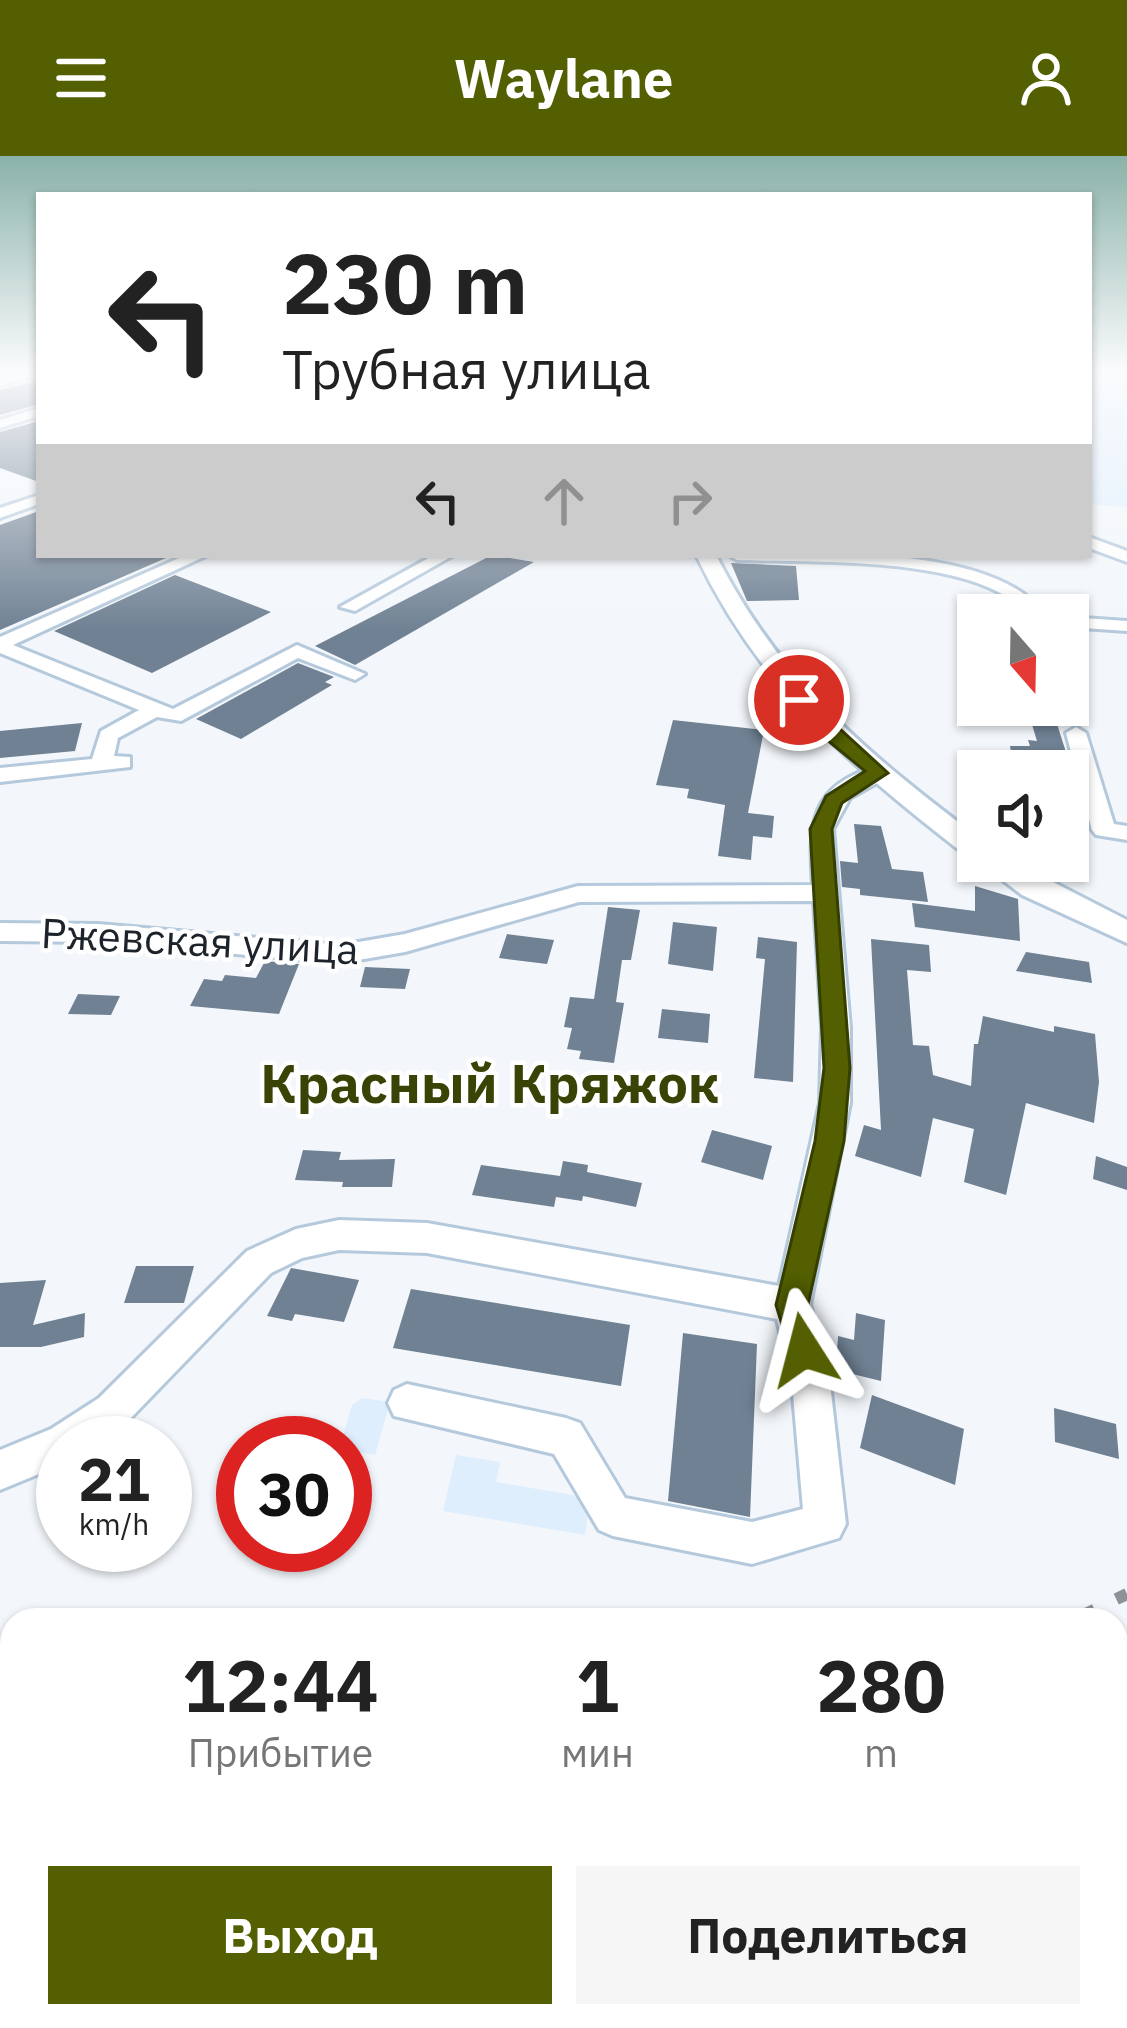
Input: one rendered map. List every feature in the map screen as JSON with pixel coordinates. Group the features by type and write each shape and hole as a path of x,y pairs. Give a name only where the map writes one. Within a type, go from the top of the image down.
{"main road":[{"path":"708,558 750,640 817,722 957,835"},
{"path":"1024,882 1127,933"}],"street":[{"path":"0,513 36,500"},
{"path":"1092,543 1127,557"},
{"path":"0,645 193,558"},
{"path":"349,607 440,558"},
{"path":"774,558 962,573 1017,594"},
{"path":"1089,625 1126,629"},
{"path":"0,645 174,717 297,651 355,674"},
{"path":"0,775 112,763 108,735 155,710"},
{"path":"1076,733 1104,830 1127,833"},
{"path":"407,1403 566,1437 613,1516 752,1543 825,1524 812,1383 792,1305 835,1103 836,1028 824,893 824,818 833,800 852,784 878,773"},
{"name":"Ржевская улица","path":"0,932 98,933 341,954 405,943 578,894 824,893"},
{"path":"105,1416 152,1375 259,1262 296,1244 338,1235 427,1238 792,1305"},
{"path":"0,1470 36,1455"}],"shaded area":[{"path":"1092,456 1127,456 1127,507 1092,504"},
{"path":"362,1398 390,1402 375,1455 372,1416 349,1416 352,1405"},
{"path":"456,1455 500,1462 496,1482 590,1498 585,1535 443,1511"}],"building":[{"path":"0,456 36,456 36,481 0,468"},
{"path":"36,512 36,558 166,558 0,630 0,525"},
{"path":"486,558 534,562 355,665 315,646"},
{"path":"731,563 796,566 799,600 747,601"},
{"path":"175,575 271,612 152,673 54,631"},
{"path":"298,663 334,677 325,682 332,685 241,739 196,719"},
{"path":"673,720 764,730 748,813 774,816 772,838 753,836 751,860 718,856 725,805 687,798 689,789 656,785"},
{"path":"82,723 75,751 0,758 0,731"},
{"path":"1032,726 1058,726 1065,750 1011,750 1010,746 1030,746 1028,740 1037,741"},
{"path":"854,824 881,826 892,869 923,872 928,902 860,895 860,889 842,887 840,861 858,863"},
{"path":"975,886 1018,899 1020,941 915,927 912,903 975,911"},
{"path":"608,907 640,910 631,960 622,960 616,1002 624,1003 614,1063 579,1059 581,1051 567,1049 572,1028 564,1027 570,997 594,999"},
{"path":"673,922 717,927 713,971 668,964"},
{"path":"507,934 554,940 547,964 499,958"},
{"path":"758,937 797,942 793,1082 754,1078 765,959 756,958"},
{"path":"871,939 929,945 931,972 907,970 913,1045 929,1046 933,1075 971,1086 974,1044 978,1044 983,1016 1054,1032 1054,1026 1095,1034 1099,1082 1094,1123 1026,1103 1006,1195 964,1182 974,1129 933,1118 921,1177 855,1156 864,1125 881,1130"},
{"path":"1026,952 1089,962 1092,983 1016,971"},
{"path":"265,961 299,964 279,1014 190,1006 204,979 256,978"},
{"path":"365,967 410,969 405,989 360,987"},
{"path":"78,994 120,996 111,1015 68,1014"},
{"path":"662,1009 710,1014 708,1043 658,1038"},
{"path":"712,1130 772,1146 763,1180 701,1162"},
{"path":"303,1150 341,1152 339,1160 395,1159 392,1187 295,1180"},
{"path":"1096,1156 1127,1167 1127,1190 1093,1179"},
{"path":"563,1161 588,1165 587,1172 642,1183 636,1207 583,1196 582,1201 556,1197 554,1207 472,1195 481,1165 560,1176"},
{"path":"136,1266 194,1266 184,1303 124,1303"},
{"path":"291,1268 359,1280 344,1322 295,1314 292,1321 267,1316"},
{"path":"46,1280 33,1325 85,1313 84,1337 41,1347 0,1347 0,1283"},
{"path":"411,1289 630,1325 621,1386 393,1348"},
{"path":"856,1313 885,1320 881,1381 836,1370 838,1336 854,1340"},
{"path":"683,1333 757,1344 750,1517 668,1501"},
{"path":"872,1395 964,1429 955,1485 860,1448"},
{"path":"1054,1408 1116,1424 1119,1459 1055,1442"}],"railway":[{"path":"1098,1608 1127,1594"}],"district":[{"name":"Красный Кряжок","path":"490,1084"}],"route":[{"path":"799,700 817,722 878,773 852,784 833,800 821,829 837,1068 830,1141 792,1305 804,1350"}]}
